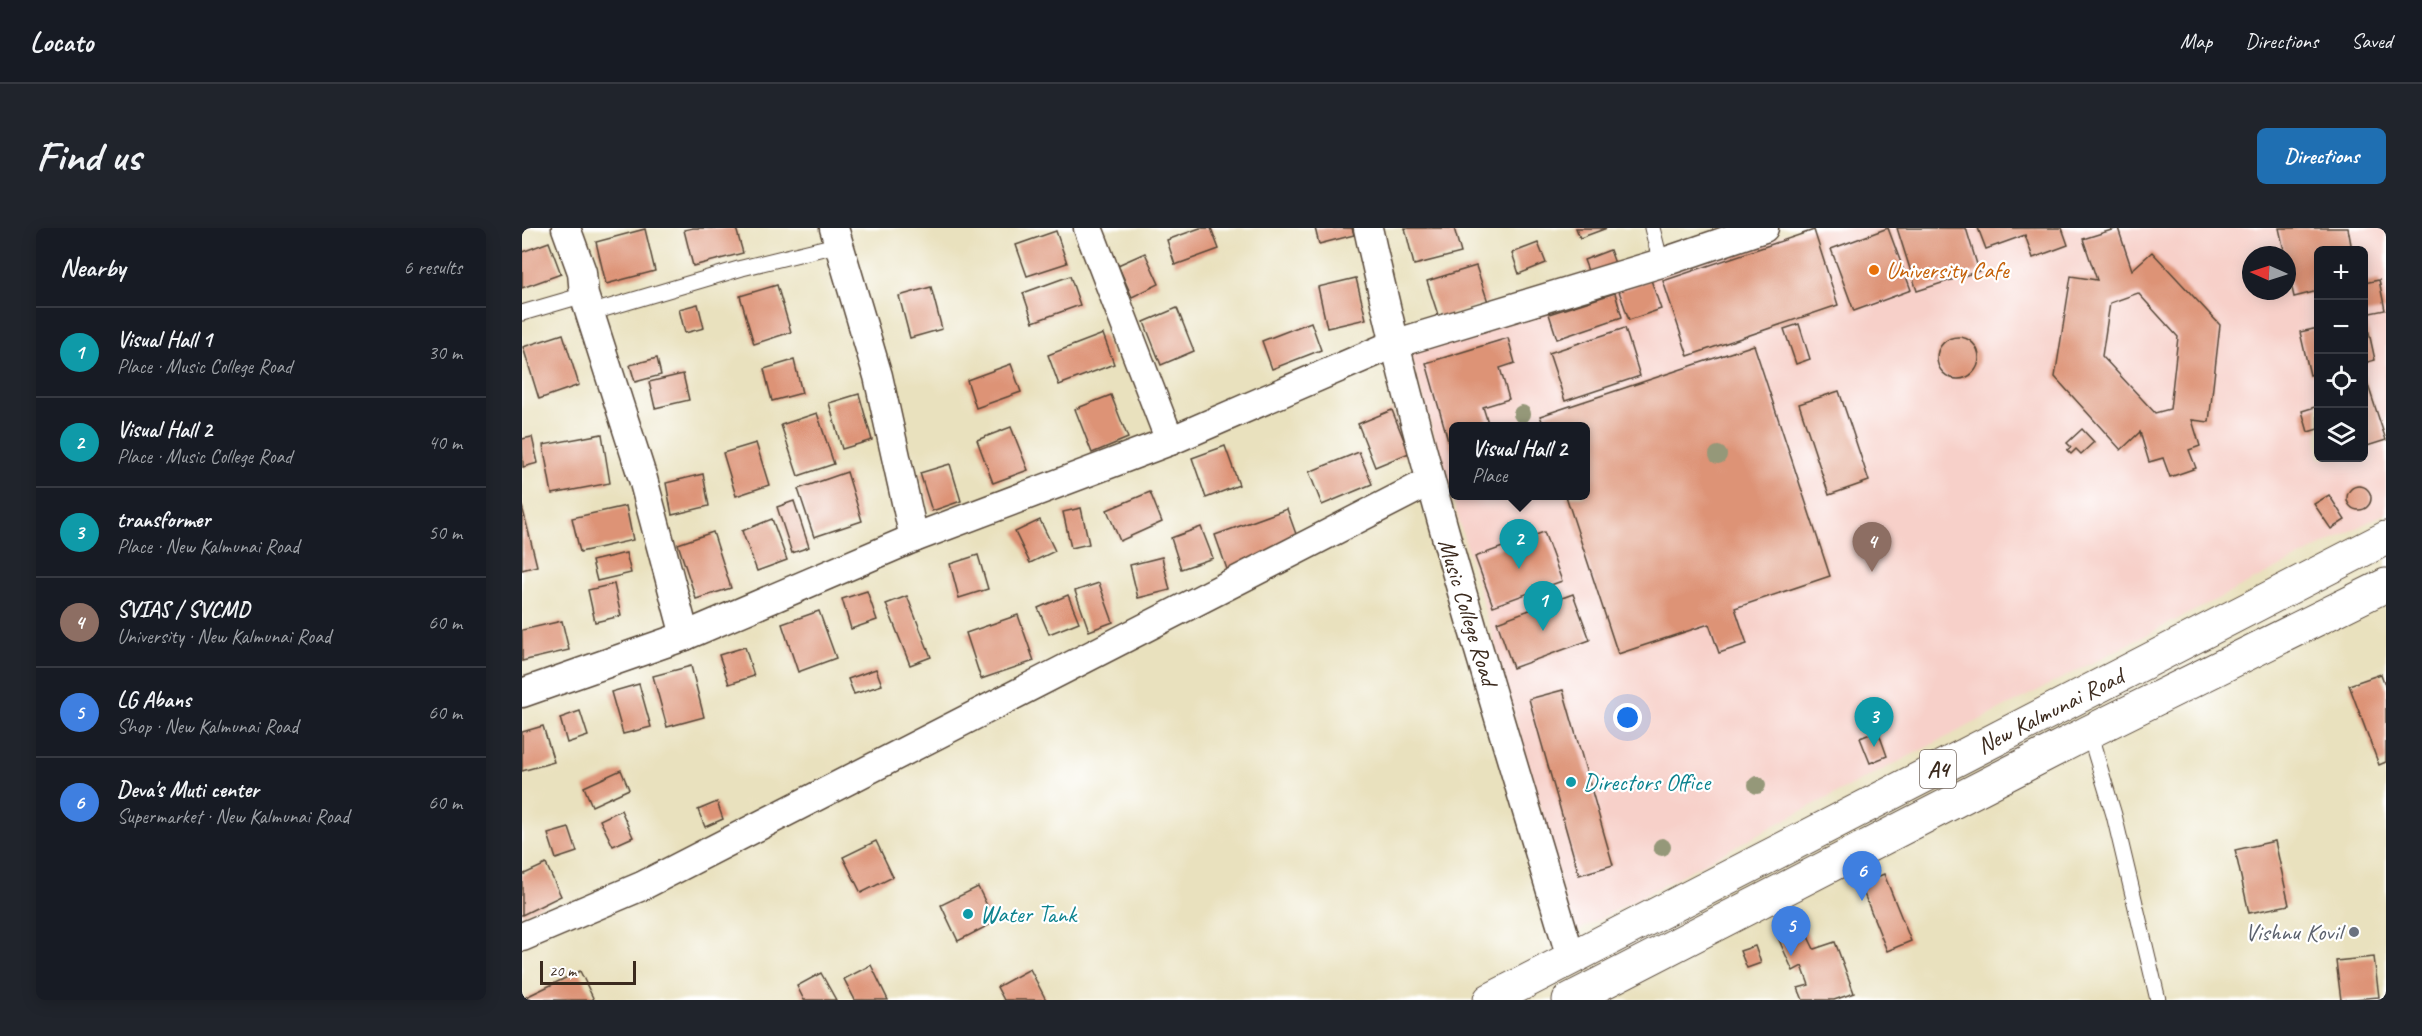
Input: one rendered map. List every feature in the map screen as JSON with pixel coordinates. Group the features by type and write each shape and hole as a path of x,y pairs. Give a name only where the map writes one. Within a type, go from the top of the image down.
{"highway":[{"name":"New Kalmunai Road","path":"1490,1000 2386,538"},
{"name":"New Kalmunai Road","path":"1569,1000 2090,732 2386,585"}],"street":[{"path":"566,228 582,272 587,304 643,479 685,636"},
{"path":"1088,228 1170,441"},
{"name":"Music College Road","path":"1368,228 1394,344 1430,482 1571,958"},
{"path":"522,693 685,636 914,538 1170,441 1394,344 1661,263 1764,228"},
{"path":"837,236 878,376 914,538"},
{"path":"522,937 642,886 1430,482"}],"lane":[{"path":"1652,228 1661,263"},
{"path":"522,313 587,304 742,268 837,236"},
{"path":"2090,732 2114,815 2158,1000"}],"shaded area":[{"path":"1805,228 2386,228 2386,513 1790,817 1574,933 1453,500 1590,500 1590,422 1449,422 1449,487 1408,347 1627,285"}],"building":[{"path":"736,228 743,253 693,266 684,230"},
{"path":"1200,228 1211,228 1219,249 1175,265 1167,240"},
{"path":"1315,228 1352,228 1354,235 1319,244"},
{"path":"1405,228 1454,228 1461,253 1414,265"},
{"path":"1576,228 1607,228 1580,238"},
{"path":"1888,228 1911,290 1854,311 1831,249"},
{"path":"1897,228 1966,228 1979,271 1917,291"},
{"path":"1978,228 2062,228 2068,245 2033,258 2025,235 1986,249"},
{"path":"2118,228 2132,270 2152,252 2220,325 2209,422 2192,420 2200,446 2189,450 2196,468 2170,477 2163,458 2149,462 2140,432 2121,450 2055,377 2071,276 2097,280 2083,239","holes":["2138,293 2178,337 2170,409 2155,413 2102,356 2110,303"]},
{"path":"2279,228 2348,228 2351,246 2314,246 2314,292 2296,296 2296,246 2283,246"},
{"path":"645,229 655,271 606,284 596,242"},
{"path":"1814,230 1838,305 1688,356 1663,281"},
{"path":"1056,231 1067,263 1027,276 1016,245"},
{"path":"549,242 561,274 522,288 522,252"},
{"path":"1538,243 1546,263 1519,274 1512,253"},
{"path":"1610,250 1616,266 1590,276 1584,260"},
{"path":"1145,253 1159,284 1132,297 1118,265"},
{"path":"1476,266 1488,302 1439,318 1427,281"},
{"path":"1070,276 1080,305 1033,322 1023,293"},
{"path":"1356,278 1366,319 1327,328 1318,287"},
{"path":"1651,280 1661,309 1629,320 1619,291"},
{"path":"2379,280 2385,310 2368,313 2368,282"},
{"path":"777,285 791,332 754,344 740,296"},
{"path":"931,287 942,329 910,338 899,296"},
{"path":"1615,293 1622,317 1557,339 1549,314"},
{"path":"698,304 704,328 685,333 679,309"},
{"path":"1177,308 1194,351 1161,365 1144,322"},
{"path":"1311,322 1321,350 1272,369 1262,341"},
{"path":"1799,324 1810,359 1796,364 1784,329"},
{"path":"1625,328 1640,376 1565,401 1549,353"},
{"path":"2368,328 2375,360 2368,362"},
{"path":"2314,329 2314,374 2310,375 2300,332"},
{"path":"563,334 579,385 539,399 523,347"},
{"path":"1103,334 1114,364 1059,385 1048,355"},
{"path":"1958,337 1966,338 1973,343 1978,350 1978,366 1973,373 1966,378 1958,379 1950,378 1943,373 1938,366 1937,358 1938,350 1943,343 1950,338"},
{"path":"1508,338 1515,363 1500,368 1509,399 1483,407 1488,422 1449,422 1449,444 1426,363"},
{"path":"1754,345 1830,576 1735,608 1747,644 1719,653 1709,624 1618,654 1567,500 1590,500 1590,422 1542,422 1540,416"},
{"path":"657,358 661,375 635,382 630,365"},
{"path":"794,360 802,393 772,401 764,369"},
{"path":"1011,364 1021,392 976,408 967,380"},
{"path":"683,374 689,400 655,408 649,382"},
{"path":"2368,385 2386,440 2368,446"},
{"path":"1839,391 1869,481 1829,495 1799,404"},
{"path":"859,394 872,440 842,449 829,403"},
{"path":"1111,395 1128,438 1092,453 1075,409"},
{"path":"2314,407 2314,430 2308,432 2302,411"},
{"path":"1392,410 1409,453 1375,467 1358,424"},
{"path":"817,413 834,464 798,476 781,425"},
{"path":"1011,427 1028,470 993,483 977,440"},
{"path":"2082,429 2094,442 2081,454 2076,449 2071,454 2067,450 2071,447 2067,443"},
{"path":"602,434 610,483 552,494 543,445"},
{"path":"532,437 538,463 523,467 522,439"},
{"path":"756,443 769,485 736,496 723,453"},
{"path":"1225,446 1239,485 1206,498 1192,458"},
{"path":"1359,452 1372,484 1322,505 1309,472"},
{"path":"950,464 961,501 932,511 920,473"},
{"path":"847,472 862,521 814,537 798,489"},
{"path":"703,474 709,506 672,515 666,483"},
{"path":"2359,486 2367,490 2371,498 2367,506 2359,510 2351,506 2347,498 2351,490"},
{"path":"1150,492 1162,522 1120,541 1107,510"},
{"path":"2329,495 2345,520 2331,529 2314,504"},
{"path":"794,501 809,547 792,553 777,507"},
{"path":"522,506 537,566 522,570"},
{"path":"626,506 633,540 580,552 572,518"},
{"path":"1081,508 1089,544 1071,548 1063,512"},
{"path":"1287,509 1301,548 1229,575 1215,535"},
{"path":"772,519 787,560 757,571 742,531"},
{"path":"1040,520 1055,551 1030,563 1015,532"},
{"path":"1201,527 1213,558 1181,569 1171,538"},
{"path":"713,532 731,588 696,599 678,544"},
{"path":"1544,532 1562,581 1493,606 1475,557"},
{"path":"626,553 631,573 597,581 592,561"},
{"path":"978,555 988,589 959,598 950,564"},
{"path":"1162,557 1170,590 1138,598 1130,565"},
{"path":"1099,583 1113,622 1089,631 1075,591"},
{"path":"614,584 621,616 595,622 588,590"},
{"path":"867,591 877,620 851,629 842,599"},
{"path":"1573,594 1590,640 1513,668 1497,622"},
{"path":"1068,595 1079,622 1049,634 1038,608"},
{"path":"907,596 931,657 910,665 886,604"},
{"path":"819,611 836,658 798,672 782,624"},
{"path":"1018,615 1034,661 981,679 966,633"},
{"path":"562,621 569,650 522,661 522,630"},
{"path":"745,647 754,676 729,684 719,655"},
{"path":"691,666 704,717 667,727 653,676"},
{"path":"876,669 882,685 854,694 848,679"},
{"path":"2381,674 2386,688 2386,762 2379,765 2349,685"},
{"path":"639,684 651,727 623,734 611,692"},
{"name":"Directors Office","path":"1563,690 1613,865 1579,875 1529,699"},
{"path":"580,711 588,736 567,743 560,718"},
{"path":"543,726 554,762 522,771 522,732"},
{"path":"1878,731 1887,756 1870,763 1860,738"},
{"path":"621,770 629,789 592,806 584,787"},
{"path":"717,802 723,819 705,827 698,810"},
{"path":"621,810 633,837 613,846 600,820"},
{"path":"569,828 577,852 556,859 548,834"},
{"path":"876,841 893,877 861,893 843,857"},
{"path":"2275,841 2289,905 2249,913 2235,850"},
{"path":"546,864 561,896 522,915 522,875"},
{"path":"1884,874 1911,941 1887,951 1860,884"},
{"name":"Water Tank","path":"978,887 995,922 958,941 941,905"},
{"path":"1799,918 1814,949 1835,942 1854,993 1834,1000 1803,1000 1798,988 1809,985 1802,966 1793,971 1774,929"},
{"path":"1755,946 1761,963 1747,968 1740,951"},
{"path":"2374,957 2379,997 2341,1000 2336,961"},
{"path":"871,965 888,1000 855,1000 844,979"},
{"path":"1030,969 1046,1000 1004,1000 997,987"},
{"path":"580,971 594,1000 527,1000 526,997"},
{"path":"821,973 836,1000 804,1000 797,986"}],"place":[{"name":"University Cafe","path":"1874,270"},
{"name":"Visual Hall 2","path":"1519,569"},
{"name":"SVIAS / SVCMD","path":"1872,572"},
{"name":"Visual Hall 1","path":"1543,631"},
{"name":"transformer","path":"1874,747"},
{"name":"Directors Office","path":"1571,782"},
{"name":"Deva's Muti center","path":"1862,901"},
{"name":"Water Tank","path":"968,914"},
{"name":"Vishnu Kovil","path":"2354,932"},
{"name":"LG Abans","path":"1791,956"}]}
